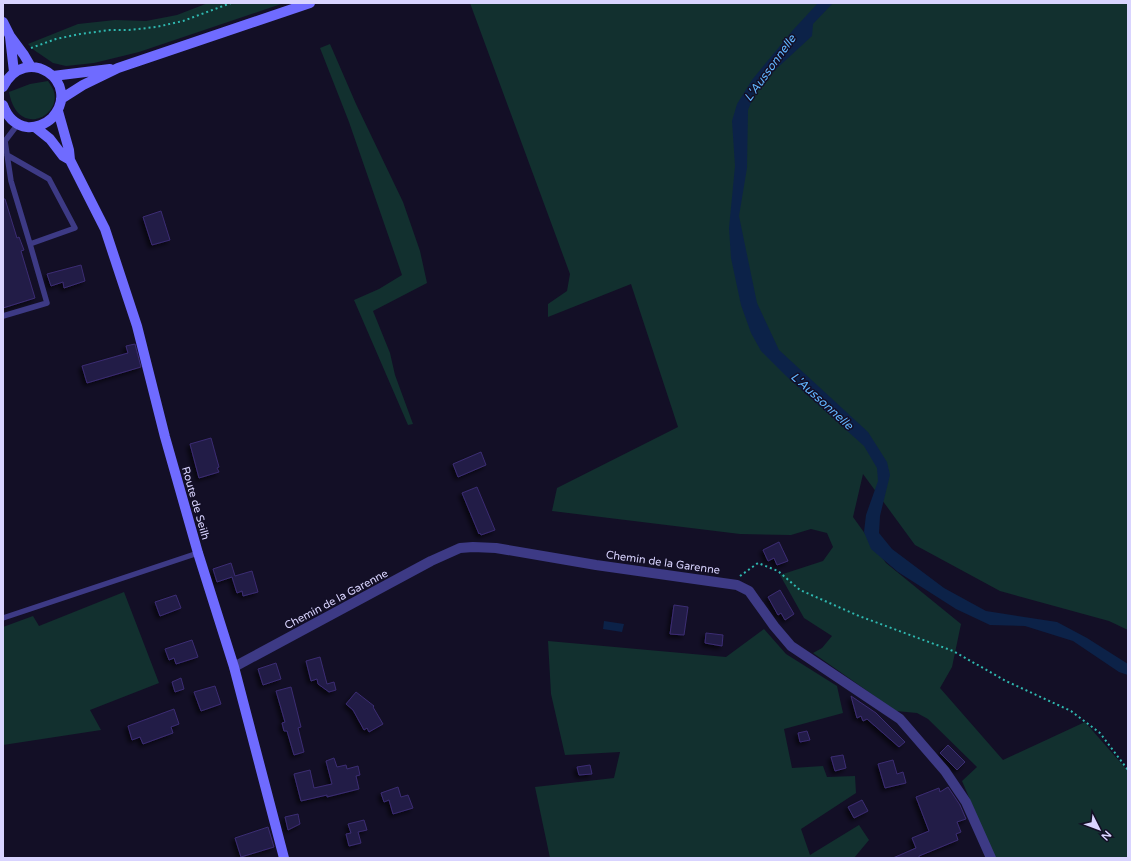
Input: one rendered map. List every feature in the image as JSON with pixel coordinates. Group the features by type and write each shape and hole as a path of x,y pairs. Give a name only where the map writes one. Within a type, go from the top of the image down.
{"street":[{"path":"61,99 83,85 118,68 310,3"},
{"path":"3,22 10,36 31,67"},
{"path":"10,36 14,72"},
{"path":"3,87 7,79 14,72 22,68 31,67 39,68 53,76 61,90 61,99 58,111 48,122 35,127 18,124 11,119 4,110"},
{"path":"53,76 118,68"},
{"name":"Route de Seilh","path":"58,111 69,150 70,160 105,229 137,326 165,437 198,553 234,667 284,858"},
{"name":"Route de Seilh","path":"35,127 50,139 63,156 70,160"},
{"name":"Chemin de la Garenne","path":"234,667 460,548 496,548 596,565 738,585"},
{"path":"738,585 749,591 774,626 791,646 900,719 945,771 966,802 991,858"}],"lane":[{"path":"3,316 47,303 6,162 7,155 4,141 18,124"},
{"path":"7,155 49,179 76,228 30,244"},
{"path":"3,618 198,553"}],"path":[{"path":"26,50 56,39 80,34 110,30 129,30 156,27 183,21 231,3"},
{"path":"738,585 739,576 758,563 778,571 800,590 859,616 953,651 1006,681 1071,711 1100,732 1128,770"}],"green space":[{"path":"208,3 284,3 139,52 94,63 66,66 53,63 28,44 78,24 115,20 146,21 177,15"},
{"path":"470,3 1128,3 1128,630 1109,621 1000,591 915,545 863,474 853,517 886,563 961,624 952,667 940,688 1003,760 1085,722 1128,771 1128,858 995,858 962,781 977,767 928,719 917,713 896,711 813,653 822,648 832,636 804,618 780,575 823,561 833,547 827,533 811,529 791,535 740,534 552,511 557,488 678,427 631,284 548,317 548,304 567,291 570,274"},
{"path":"330,44 356,104 403,202 420,251 427,283 373,311 390,353 395,375 413,424 408,425 354,300 379,289 402,275 349,122 320,48"},
{"path":"48,81 54,92 54,101 51,109 45,115 37,119 29,119 20,115 14,106 9,92 30,84"},
{"path":"124,592 159,683 90,710 101,730 3,745 3,627 33,616 39,626"},
{"path":"764,629 786,654 837,686 843,713 784,729 792,768 823,766 827,777 855,776 856,793 801,829 810,855 859,825 869,840 854,858 550,858 535,787 614,778 620,752 565,755 551,694 548,641 726,657"}],"water":[{"name":"L'Aussonnelle","path":"818,3 833,3 813,24 812,36 775,70 756,90 748,110 747,168 739,216 757,303 779,350 868,432 887,462 890,475 880,516 879,533 892,549 944,588 986,611 1057,622 1087,638 1128,664 1128,675 1119,672 1073,641 1025,626 990,625 956,609 898,572 871,549 864,532 866,515 878,481 877,468 864,446 785,375 761,351 751,333 741,305 731,258 729,228 735,166 732,121 737,104 752,80 793,30"},
{"path":"604,621 624,624 622,632 603,629"}],"building":[{"path":"3,199 5,199 17,238 19,237 24,250 21,251 35,298 3,308"},
{"path":"161,211 170,240 152,245 143,217"},
{"path":"81,265 85,281 64,288 63,282 51,286 47,274"},
{"path":"135,344 141,367 87,383 82,366 128,353 126,346"},
{"path":"211,438 219,472 199,478 190,444"},
{"path":"481,452 486,465 458,477 453,464"},
{"path":"477,487 495,530 481,535 480,533 479,534 462,493"},
{"path":"779,542 788,561 777,565 774,558 768,561 763,550"},
{"path":"231,563 235,576 252,571 258,592 243,596 242,591 237,593 232,577 217,582 213,569"},
{"path":"780,590 794,614 785,620 781,613 778,615 768,597"},
{"path":"176,595 181,608 160,616 155,602"},
{"path":"674,605 688,607 684,635 670,634"},
{"path":"706,633 723,635 722,646 705,643"},
{"path":"192,640 198,657 176,664 174,658 169,660 165,649"},
{"path":"320,657 327,684 334,682 336,690 329,692 318,684 317,679 311,681 306,661"},
{"path":"276,663 281,679 263,685 258,669"},
{"path":"181,678 184,689 175,692 172,682"},
{"path":"215,686 221,704 201,711 194,692"},
{"path":"291,687 301,727 298,728 304,752 294,755 287,731 284,731 282,723 285,722 276,691"},
{"path":"356,692 374,706 373,707 383,724 369,732 367,728 364,730 353,710 346,704"},
{"path":"851,696 876,713 905,742 899,747 867,719 863,721 861,716 857,718"},
{"path":"174,709 179,724 171,727 173,733 143,744 140,737 132,740 128,726"},
{"path":"807,731 810,740 800,742 798,733"},
{"path":"948,745 965,762 957,770 940,753"},
{"path":"843,755 846,768 835,771 831,757"},
{"path":"334,758 337,767 346,765 347,769 358,766 360,775 356,776 359,789 327,797 327,795 301,801 294,774 310,770 314,788 332,784 326,761"},
{"path":"893,760 897,774 903,772 906,783 885,788 878,764"},
{"path":"590,765 592,774 579,775 577,767"},
{"path":"398,787 401,797 408,795 413,808 393,814 389,800 384,802 381,793"},
{"path":"948,787 960,805 966,819 957,822 961,832 956,834 958,840 919,856 919,858 893,858 916,848 912,838 929,831 916,797 939,788 940,792"},
{"path":"862,800 868,811 854,818 848,807"},
{"path":"298,814 300,824 288,830 285,817"},
{"path":"364,820 367,830 358,832 361,843 349,846 346,834 351,833 348,824"},
{"path":"268,827 274,847 241,857 235,838"}]}
